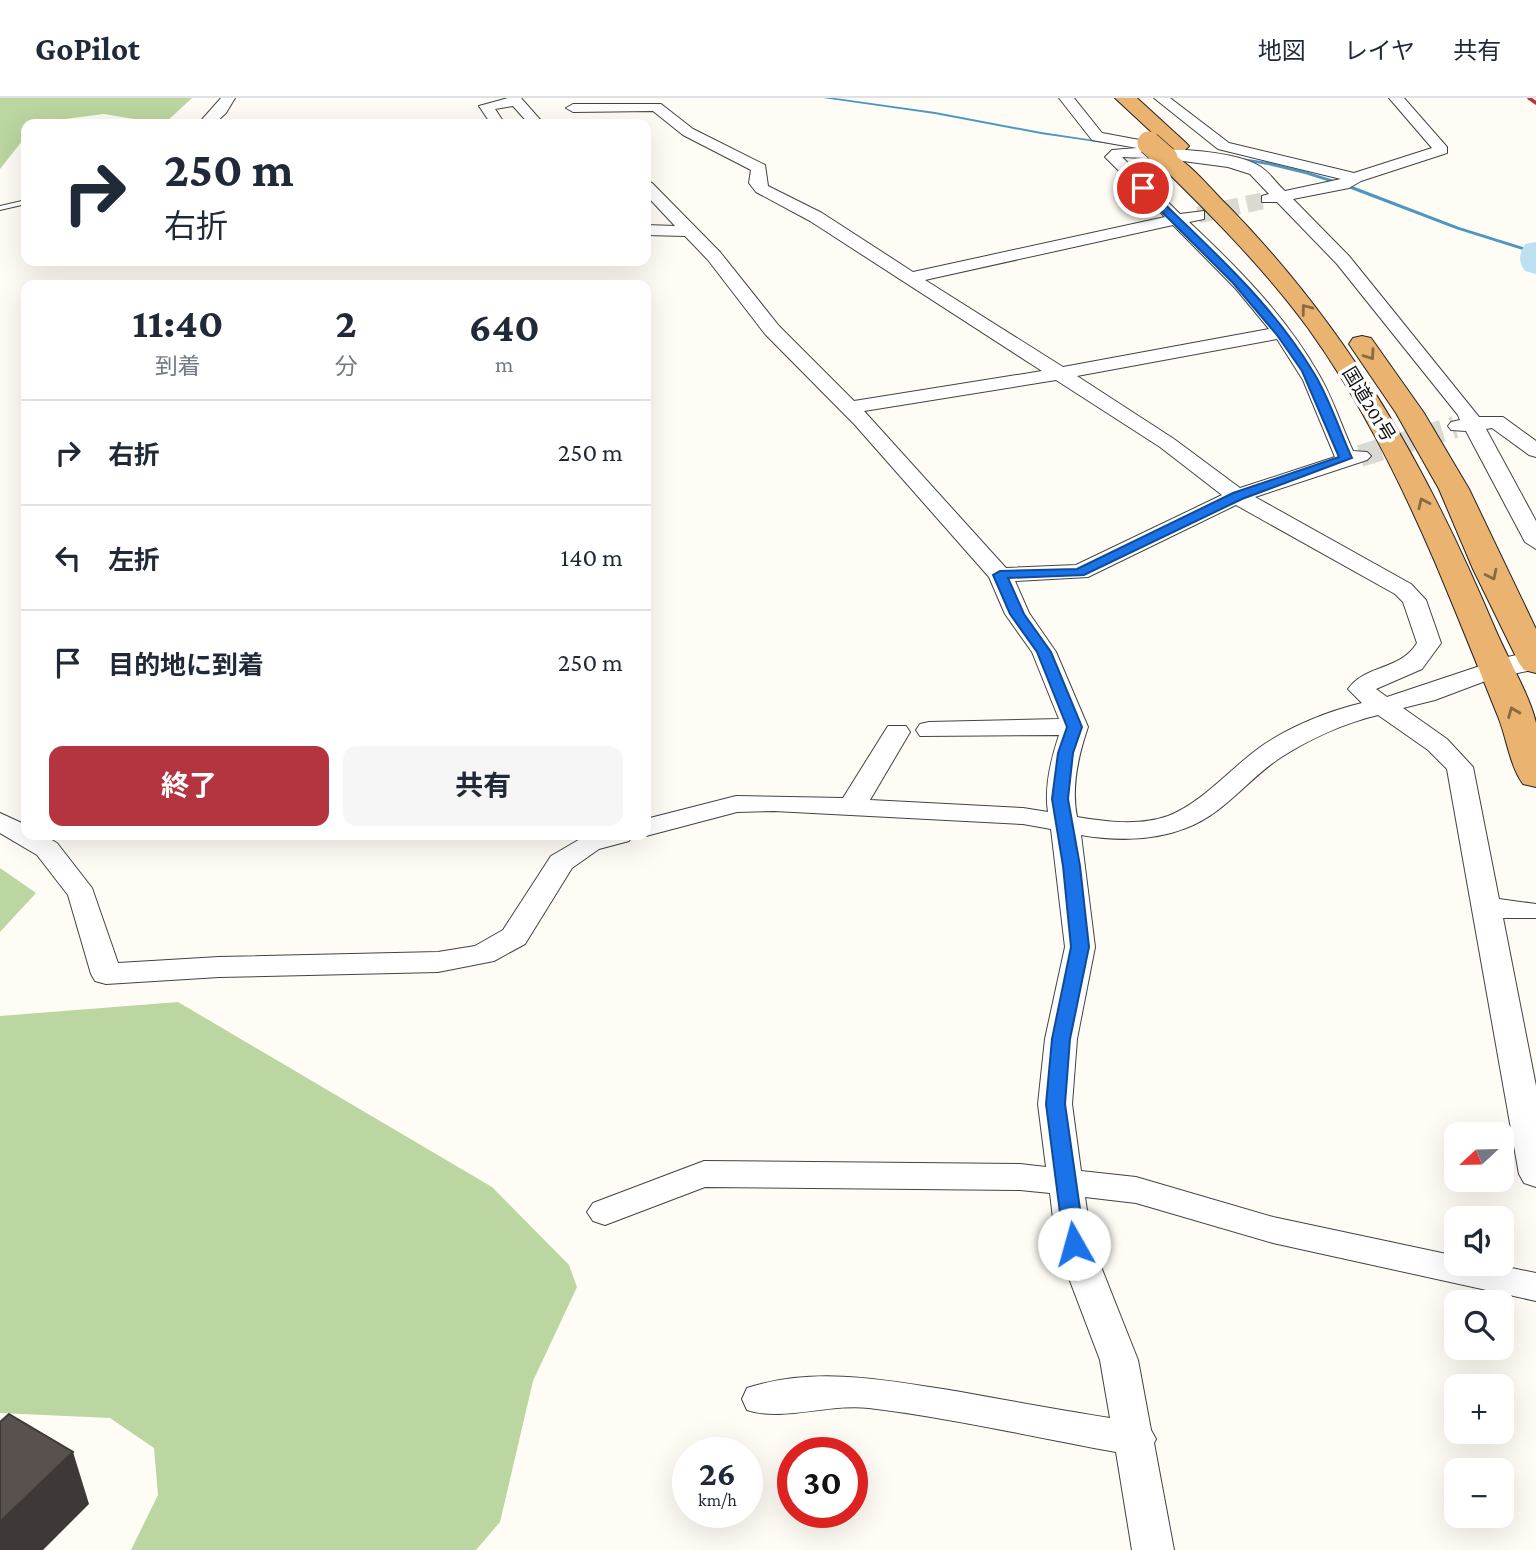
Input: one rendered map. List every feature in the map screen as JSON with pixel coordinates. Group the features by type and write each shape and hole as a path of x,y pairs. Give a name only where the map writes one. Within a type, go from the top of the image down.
{"highway":[{"name":"国道201号","path":"1117,102 1171,152 1262,227 1318,287 1410,413 1454,489 1489,569 1536,661"},
{"name":"国道201号","path":"1117,102 1171,152 1258,251 1335,347 1373,407 1418,491 1455,570 1536,776"}],"street":[{"path":"211,119 221,110 228,98"},
{"path":"1066,98 1094,135 1100,138 1206,150 1223,146 1246,149 1349,181"},
{"path":"1161,98 1223,146"},
{"path":"1271,198 1349,181 1442,150 1396,98"},
{"path":"495,119 486,106 536,100"},
{"path":"516,101 532,119"},
{"path":"568,103 583,119"},
{"path":"568,103 656,107 688,132 758,169 757,183 762,190 816,217 1167,443 1237,496 1403,589 1414,600 1429,643 1423,657 1406,670 1366,683 1361,689 1381,706 1418,726 1445,748 1460,767 1536,1174"},
{"path":"1000,575 1080,572 1237,496 1353,457 1308,371 1280,333 1236,281 1113,156 1129,152 1247,165 1271,198 1343,260 1464,424 1536,542"},
{"path":"651,191 714,256 772,330 848,408 1000,575 1017,614 1044,652 1075,727 1066,753 1060,799 1080,947 1061,1039 1055,1104 1074,1244 1119,1360 1136,1439 1153,1550"},
{"path":"908,278 1198,215"},
{"path":"651,230 688,230"},
{"path":"848,408 1058,374 1280,333"},
{"path":"1464,424 1496,421 1536,452"},
{"path":"651,827 736,804 853,805 1023,816 1102,830 1141,830 1178,822 1206,804 1237,776 1271,752 1345,715 1426,695 1495,669 1536,661"},
{"path":"929,730 1075,727"},
{"path":"853,805 897,732"},
{"path":"0,821 21,834"},
{"path":"32,840 47,849 82,894 106,974 223,967 438,962 483,954 514,937 561,862 589,843 600,840"},
{"path":"1486,907 1528,911"},
{"path":"605,1212 704,1174 1020,1177 1136,1190 1273,1230 1536,1287"},
{"path":"761,1399 824,1392 867,1392 1136,1439"}],"lane":[{"path":"0,208 21,203"}],"green space":[{"path":"0,98 192,98 169,119 134,119 104,114 65,119 21,119 21,142 0,169"},
{"path":"0,868 36,893 0,932"},
{"path":"178,1002 492,1187 569,1265 577,1287 533,1381 500,1522 476,1550 131,1550 158,1495 154,1448 110,1418 0,1413 0,1016"}],"building":[{"path":"9,1414 73,1452 0,1522 0,1422"}],"waterway":[{"path":"825,98 935,113 1041,133 1138,147"},
{"path":"1228,157 1307,173 1495,241 1534,252"},
{"path":"1536,251 1536,264"}],"tunnel":[{"path":"1198,215 1262,201"},
{"path":"1360,456 1455,427"}],"railway":[{"path":"1529,98 1536,103"}],"route":[{"path":"1074,1244 1055,1104 1061,1039 1080,947 1072,866 1060,799 1066,753 1075,727 1044,652 1017,614 1000,575 1080,572 1237,496 1346,458 1308,371 1280,333 1218,261 1143,188"}]}
